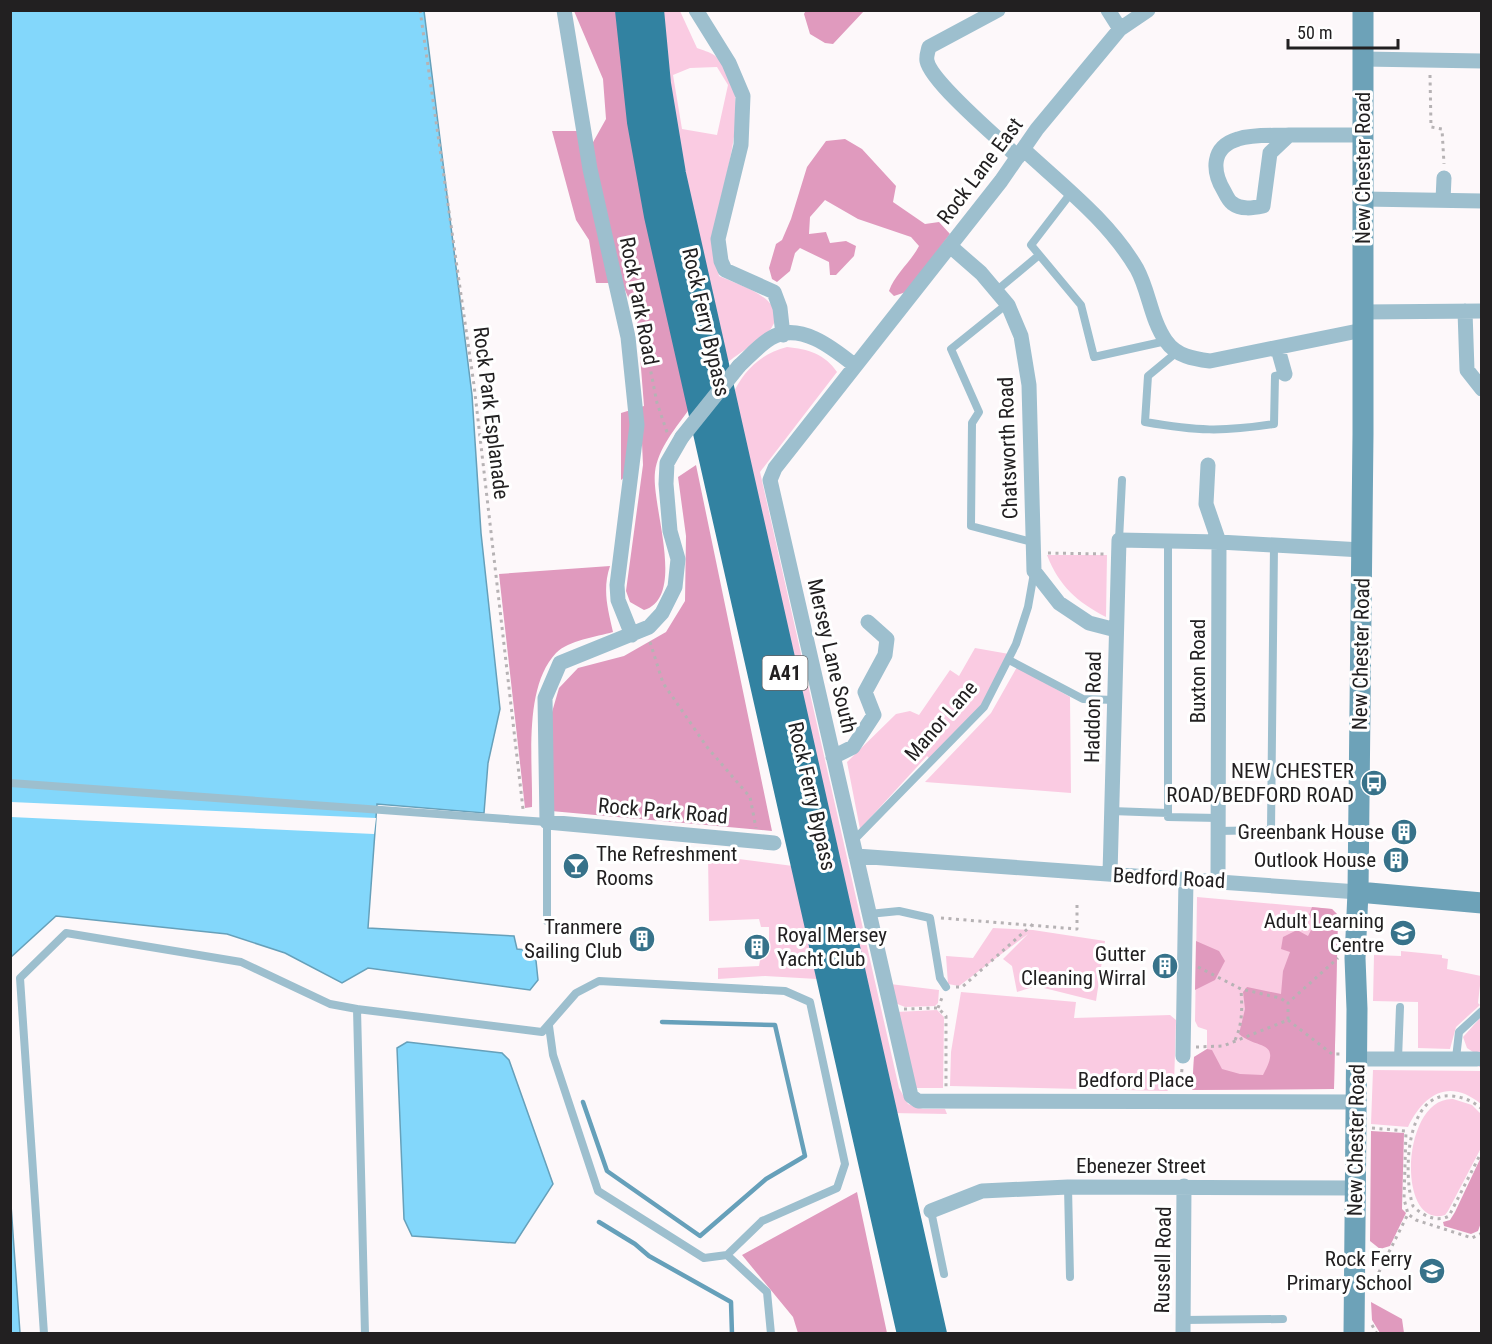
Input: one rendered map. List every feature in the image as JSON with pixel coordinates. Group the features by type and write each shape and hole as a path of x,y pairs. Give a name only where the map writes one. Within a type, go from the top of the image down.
{"highway":[{"name":"Rock Ferry Bypass","path":"628,10 640,122 657,216 910,1334"},
{"name":"Rock Ferry Bypass","path":"651,10 658,84 675,186 934,1334"}],"main road":[{"name":"New Chester Road","path":"1354,1334 1355,958 1358,892 1362,550 1363,10"},
{"name":"Bedford Road","path":"1358,892 1482,903"}],"street":[{"name":"Rock Park Road","path":"564,10 590,169 628,337 637,425 617,585 618,600 632,635"},
{"path":"696,10 729,63 743,96 741,145 718,239 721,261 725,270 774,292 780,308 783,335"},
{"path":"998,10 929,47 927,61 958,100 1071,193 1121,244 1138,271 1166,341 1178,352 1193,359 1210,361 1278,349 1363,321 1482,311"},
{"path":"1108,10 1120,29"},
{"name":"Rock Lane East","path":"770,480 775,468 854,365 1120,29 1148,10"},
{"path":"1363,59 1482,61"},
{"path":"1289,135 1270,153 1263,206 1247,209 1231,203 1217,179 1215,158 1220,151 1238,138 1289,135 1363,135"},
{"path":"1443,200 1444,178"},
{"path":"1363,199 1482,201"},
{"name":"Chatsworth Road","path":"950,246 1007,304 1021,336 1029,385 1034,571"},
{"path":"1466,311 1467,370 1475,384 1482,389"},
{"path":"547,822 545,698 560,663 649,627 663,613 675,587 678,559 670,531 666,484 667,463 679,442 739,366 772,337 783,335 811,337 831,346 854,365"},
{"path":"1278,349 1285,374"},
{"name":"Buxton Road","path":"1208,465 1206,504 1219,542 1218,880"},
{"name":"Mersey Lane South","path":"770,480 855,848 907,1089 918,1101"},
{"path":"1119,547 1168,541 1362,550"},
{"name":"Haddon Road","path":"1110,874 1119,547"},
{"path":"1034,571 1059,603 1089,623 1116,630"},
{"path":"833,757 853,747 874,715 865,692 885,655 887,639 868,622"},
{"name":"Rock Park Road","path":"547,822 774,843"},
{"name":"Bedford Road","path":"855,848 1110,874 1218,880 1358,892"},
{"path":"1183,1051 1186,879"},
{"path":"1356,1057 1476,1059"},
{"name":"Bedford Place","path":"918,1101 1355,1102"},
{"name":"Ebenezer Street","path":"931,1211 982,1191 1068,1187 1184,1186 1355,1188"},
{"name":"Russell Road","path":"1183,1327 1184,1186"}],"lane":[{"path":"1071,193 1031,245 1081,305 1094,357 1166,341"},
{"path":"996,291 1038,256"},
{"path":"1007,304 951,349 979,412 972,423 971,526 1033,547"},
{"path":"1178,352 1148,376 1145,422 1215,431 1274,424 1275,376 1285,374"},
{"path":"1119,547 1122,480"},
{"path":"1168,541 1168,817 1271,830 1274,545"},
{"name":"Manor Lane","path":"855,848 984,706 1009,660 1028,607 1034,571"},
{"path":"1009,660 1083,699 1115,700"},
{"path":"10,783 547,822 547,921"},
{"path":"1111,811 1168,813"},
{"path":"869,914 899,910 930,919 940,978 946,987"},
{"path":"44,1334 20,978 66,933 241,962 330,1004 542,1032 576,993 599,981 785,991 810,1002 845,1164 837,1188 762,1221 727,1255 704,1258 598,1191 553,1055 549,1026"},
{"path":"1398,1059 1400,1007"},
{"path":"357,1009 365,1334"},
{"path":"1456,1058 1459,1032 1482,1011"},
{"path":"1068,1187 1070,1277"},
{"path":"931,1211 944,1274"},
{"path":"727,1255 767,1292 771,1334"},
{"path":"1183,1327 1283,1318"}],"path":[{"name":"Rock Park Esplanade","path":"420,10 474,385 525,820"},
{"path":"1430,60 1431,127 1442,129 1444,178"},
{"path":"639,334 645,342 665,431 679,442"},
{"path":"1033,547 1119,547"},
{"path":"649,627 651,650 663,683 707,747 750,797 759,841"},
{"path":"930,919 1033,924 1077,929 1077,905"},
{"path":"938,1008 946,987 962,987 1033,924"},
{"path":"1288,1020 1288,1004 1335,957 1355,958"},
{"path":"1184,966 1199,967 1241,989 1280,998 1288,1004"},
{"path":"1234,1041 1240,1028 1241,989"},
{"path":"890,1009 938,1008 946,1016 946,1101"},
{"path":"1288,1020 1332,1054 1356,1057"},
{"path":"1179,1101 1183,1051 1223,1046 1288,1020"},
{"path":"1482,1109 1464,1098 1442,1096 1424,1107 1415,1122 1411,1148 1410,1198 1418,1211 1441,1219 1449,1216 1482,1151"},
{"path":"1368,1127 1406,1131 1404,1199 1408,1214 1416,1220 1473,1238 1482,1233"},
{"path":"1367,1290 1370,1290 1408,1214"},
{"path":"1441,1219 1441,1228"}],"shaded area":[{"path":"806,10 864,11 833,44 825,43 810,34 804,14"},
{"path":"574,11 617,11 690,408 668,438 657,463 655,487 665,570 663,588 657,602 644,610 630,602 626,591 643,465 642,443 632,471 621,480 621,413 644,406 637,318 622,283 596,283 589,240 576,220 552,131 583,131 592,144 606,119 603,79"},
{"path":"661,11 680,11 697,48 714,55 727,70 734,90 736,112 730,161 715,226 719,276 759,294 774,308 776,317 769,331 724,365 672,115","holes":["717,67 728,85 717,135 682,129 673,75 690,68"]},
{"path":"845,139 862,149 896,186 893,202 925,224 939,222 950,234 906,292 894,296 889,291 919,246 911,237 858,219 825,200 810,217 809,234 826,232 830,243 846,241 856,246 854,256 836,275 830,275 829,262 800,248 795,253 790,271 777,282 772,279 769,268 776,244 782,240 791,219 807,167 826,141"},
{"path":"787,347 802,349 821,357 837,372 760,472 899,1088 908,1104 923,1109 945,1109 947,1114 892,1113 732,396 741,379 754,365 769,354"},
{"path":"696,465 772,831 551,811 550,719 559,688 578,668 624,656 666,632 685,601 686,536 678,477"},
{"path":"1047,555 1107,555 1106,617 1070,592 1057,576"},
{"path":"610,566 606,591 613,632 575,642 561,649 546,668 538,686 532,726 532,807 525,808 499,574"},
{"path":"975,648 1009,654 981,706 930,759 927,756 860,829 847,762 896,714 910,711 919,715 950,670 959,676"},
{"path":"1017,667 1070,697 1071,793 925,782 991,713"},
{"path":"708,855 793,866 817,979 765,976 718,979 718,968 759,966 761,954 769,953 769,927 761,927 759,919 709,921"},
{"path":"1197,897 1332,909 1338,915 1334,1089 1192,1090 1194,1057 1207,1049 1207,1030 1198,1027 1195,1021"},
{"path":"1312,907 1332,909 1338,915 1334,1089 1192,1090 1194,1057 1207,1049 1212,1050 1222,1069 1240,1074 1263,1075 1270,1056 1269,1050 1239,1034 1245,1009 1243,992 1247,987 1281,994 1283,971 1290,952 1281,949 1283,937 1297,930 1308,936 1314,924 1309,915"},
{"path":"993,928 1033,930 1105,941 1096,1001 1036,986 1017,992 1012,966 1003,959 1028,934 959,986 948,984 946,956 973,958"},
{"path":"1196,941 1219,951 1225,961 1215,980 1195,990"},
{"path":"1401,951 1442,955 1442,958 1448,959 1447,969 1481,976 1478,1003 1480,1005 1456,1027 1450,1049 1418,1048 1418,1002 1373,1001 1374,955 1401,956"},
{"path":"890,984 939,990 938,1003 935,1006 905,1007 895,1003"},
{"path":"961,992 1076,1002 1074,1018 1170,1015 1176,1020 1174,1085 1167,1091 950,1086 951,1052"},
{"path":"937,1010 944,1017 943,1088 914,1088 896,1012"},
{"path":"1481,1017 1481,1067 1479,1067 1479,1056 1467,1048 1463,1037"},
{"path":"1373,1070 1481,1071 1481,1104 1469,1096 1448,1091 1430,1098 1414,1115 1408,1127 1371,1124"},
{"path":"1453,1099 1472,1105 1481,1114 1481,1148 1445,1215 1429,1214 1418,1203 1412,1184 1411,1162 1415,1139 1423,1118 1436,1104"},
{"path":"1371,1131 1404,1133 1402,1209 1406,1213 1390,1246 1380,1249 1370,1241"},
{"path":"1481,1157 1482,1220 1478,1231 1471,1234 1444,1226 1443,1222 1450,1220 1455,1212"},
{"path":"857,1192 887,1333 798,1333 793,1317 742,1255"},
{"path":"1371,1302 1402,1319 1404,1333 1380,1333 1372,1320"}],"water":[{"path":"11,11 424,11 472,395 481,533 500,709 488,763 484,813 377,804 368,928 514,936 517,949 535,951 538,980 530,990 368,968 342,983 285,953 227,934 56,916 11,957"},
{"path":"407,1042 502,1053 509,1060 553,1184 515,1243 412,1236 404,1219 397,1048"},
{"path":"11,1205 20,1333 11,1333"}],"pier":[{"path":"11,802 376,818 374,834 11,817"}],"waterway":[{"path":"583,1102 607,1171 700,1236 766,1179 805,1156 775,1025 662,1022"},
{"path":"599,1222 635,1244 649,1256 731,1302 732,1334"}],"place":[{"name":"NEW CHESTER ROAD/BEDFORD ROAD","path":"1374,783"},
{"name":"Greenbank House","path":"1404,832"},
{"name":"Outlook House","path":"1396,860"},
{"name":"The Refreshment Rooms","path":"576,866"},
{"name":"Adult Learning Centre","path":"1403,933"},
{"name":"Tranmere Sailing Club","path":"642,939"},
{"name":"Royal Mersey Yacht Club","path":"757,947"},
{"name":"Gutter Cleaning Wirral","path":"1165,966"},
{"name":"Rock Ferry Primary School","path":"1432,1271"}]}
